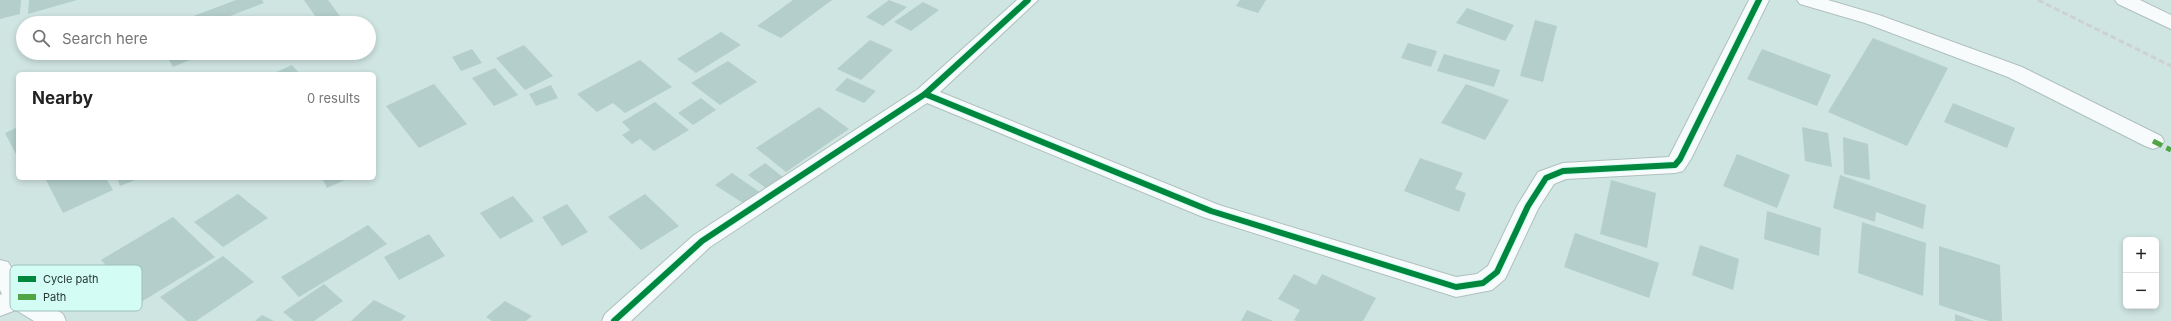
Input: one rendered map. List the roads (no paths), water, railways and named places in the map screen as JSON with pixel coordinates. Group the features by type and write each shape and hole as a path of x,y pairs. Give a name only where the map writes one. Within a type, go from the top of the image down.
{"street":[{"path":"614,321 702,240 925,94 1028,0"},
{"path":"925,94 1211,211 1456,286 1483,283 1497,272 1528,206 1546,178 1563,171 1674,165 1680,159 1759,0"},
{"path":"1807,0 1872,19 2015,72 2153,141"},
{"path":"2125,0 2171,23"},
{"path":"0,269 8,302"},
{"path":"30,311 54,321"}],"railway":[{"path":"2038,0 2171,66"}]}
